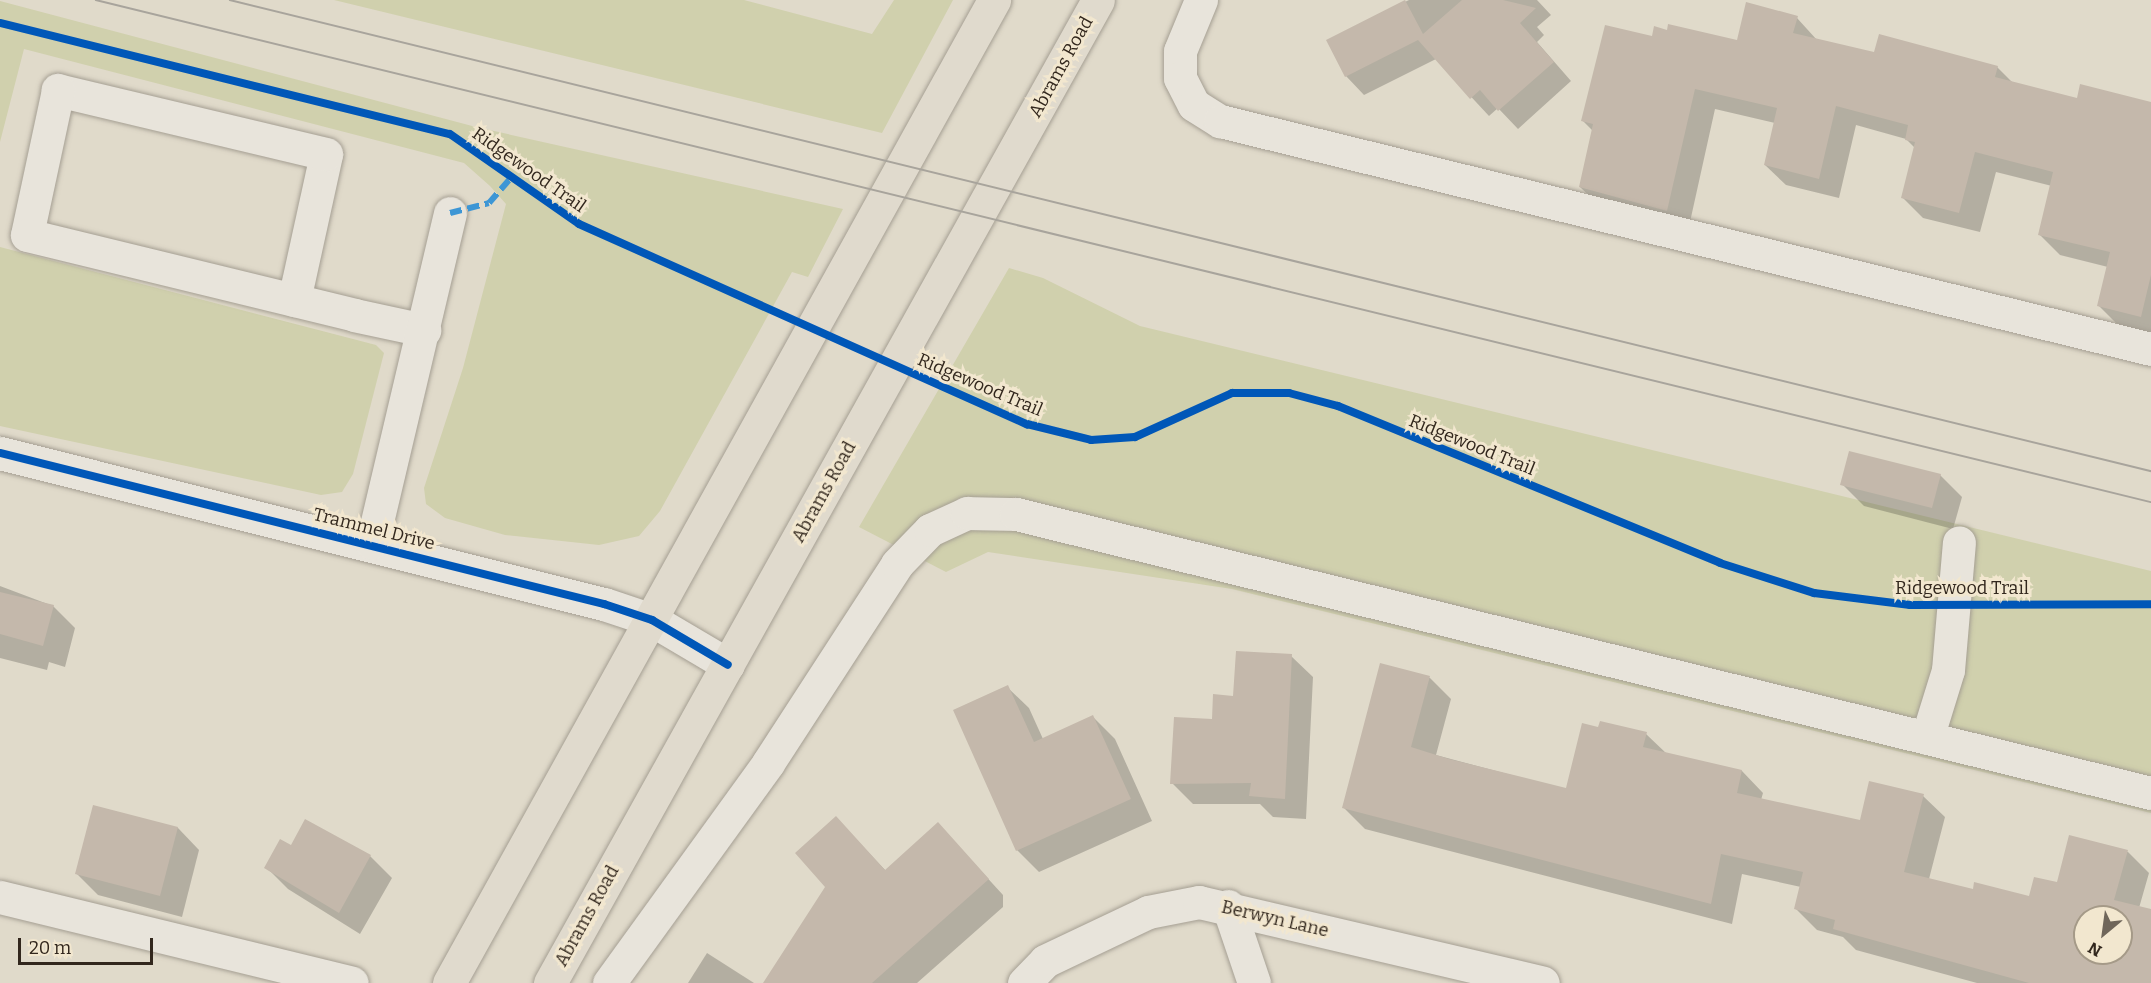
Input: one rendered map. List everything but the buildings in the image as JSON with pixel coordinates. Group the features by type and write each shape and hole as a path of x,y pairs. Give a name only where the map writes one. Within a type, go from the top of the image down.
{"main road":[{"path":"449,983 994,0"},
{"name":"Abrams Road","path":"550,983 1098,0"}],"street":[{"path":"1201,0 1180,51 1180,78 1194,105 1221,122 2151,349"},
{"path":"294,300 326,154 58,90 27,235 294,300 424,330"},
{"path":"372,543 450,213"},
{"name":"Trammel Drive","path":"0,453 372,543 652,620 728,665"},
{"path":"609,983 768,762 897,564 930,530 967,513 1016,514 2151,793"},
{"path":"1927,738 1948,670 1959,542"},
{"path":"0,897 352,983"},
{"name":"Berwyn Lane","path":"1024,983 1045,961 1148,912 1199,902 1228,906 1543,983"},
{"path":"1228,906 1254,983"}],"green space":[{"path":"334,0 744,0 872,34 894,0 953,0 882,133"},
{"path":"0,1 476,127 843,209 808,277 792,272 660,511 639,536 599,545 505,535 445,518 426,504 424,488 463,368 506,204 490,186 464,163 24,49 0,142"},
{"path":"0,247 376,345 384,353 353,474 342,492 321,495 0,426"},
{"path":"1009,268 1043,278 1140,326 2151,571 2151,813 1232,589 988,552 946,572 859,527"}],"tram line":[{"path":"96,0 2151,502"},
{"path":"230,0 2151,471"}],"marked path":[{"path":"450,213 489,203 513,175"}],"cycle path":[{"name":"Ridgewood Trail","path":"0,23 450,134 579,224 1027,424 1091,440 1135,437 1232,393 1289,393 1338,406 1720,563 1814,593 1910,605 2151,604"},
{"path":"0,453 604,604 652,620 728,665"}]}
